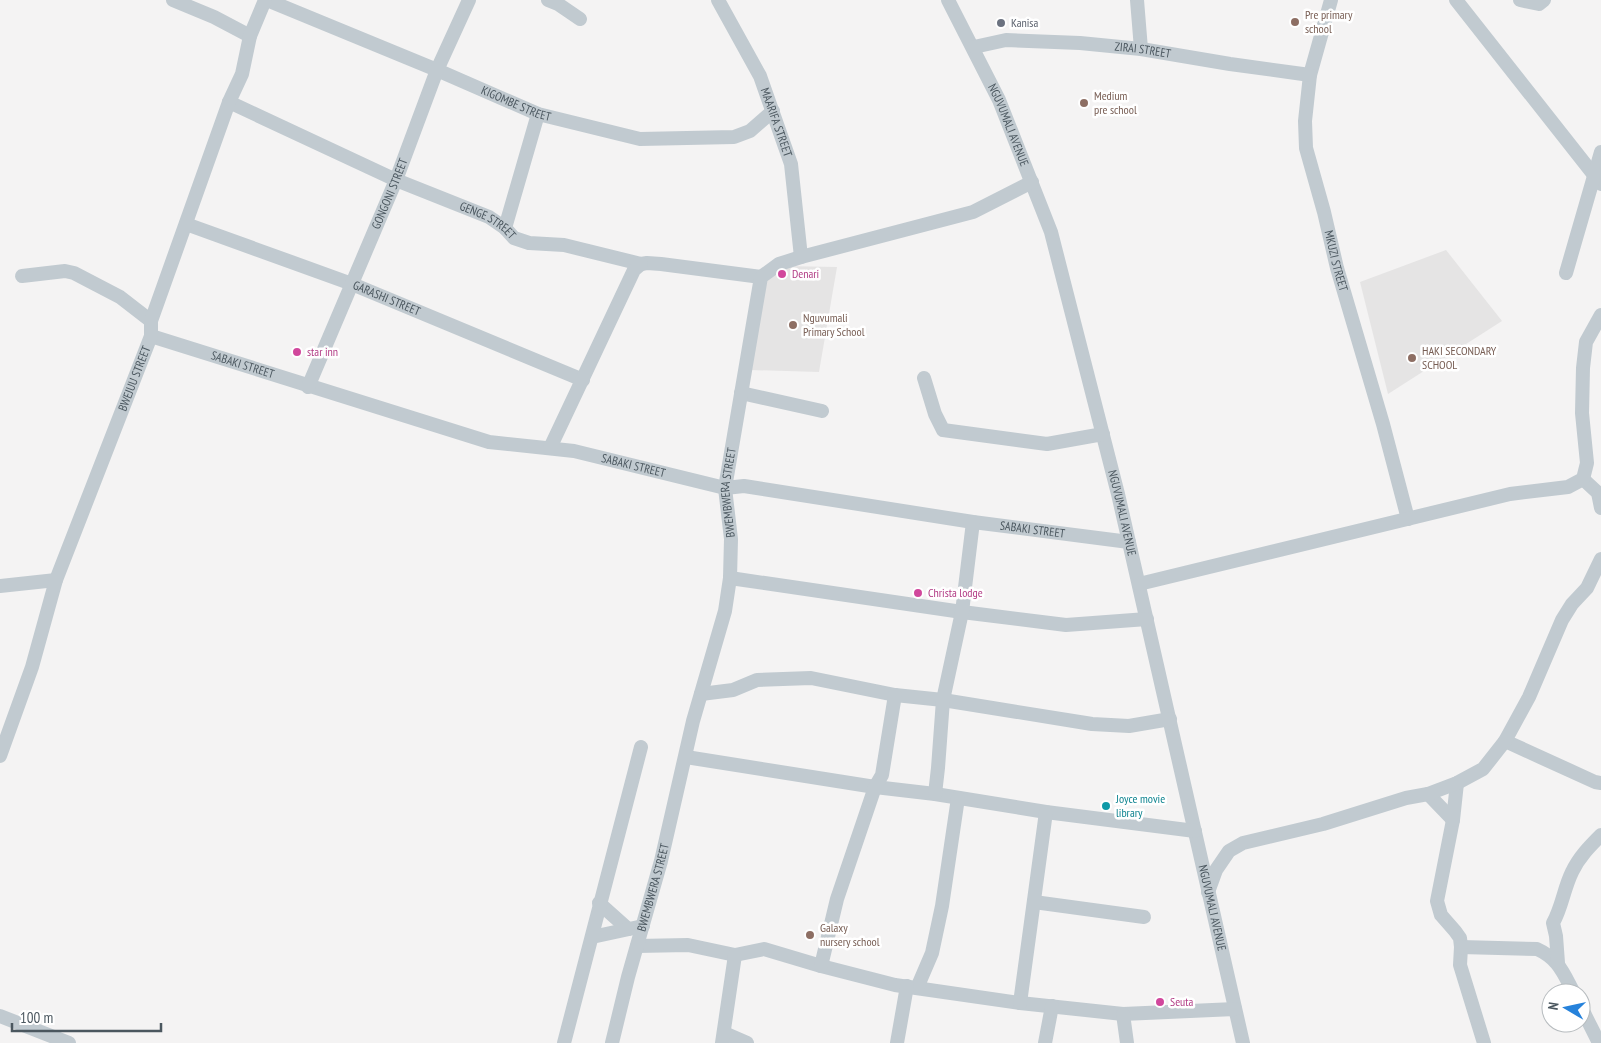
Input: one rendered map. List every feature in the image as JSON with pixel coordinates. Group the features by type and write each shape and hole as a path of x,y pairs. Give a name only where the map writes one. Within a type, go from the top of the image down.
{"street":[{"path":"173,0 214,17 250,36"},
{"name":"BWEJUU STREET","path":"0,756 32,667 56,580 150,336 151,321 229,102 242,74 250,36 266,0"},
{"name":"KIGOMBE STREET","path":"266,0 437,70 538,114 640,139 734,137 750,131 773,111"},
{"name":"GONGONI STREET","path":"308,387 396,180 437,70 469,0"},
{"path":"548,0 558,4 580,19"},
{"name":"MAARIFA STREET","path":"718,0 760,76 791,164 801,257"},
{"name":"NGUVUMALI AVENUE","path":"948,0 974,47 999,100 1051,232 1139,584 1243,1043"},
{"path":"1137,0 1141,48"},
{"name":"MKUZI STREET","path":"1331,0 1310,75 1305,121 1306,148 1337,268 1383,424 1408,519"},
{"path":"1456,0 1598,181"},
{"path":"1520,0 1539,4 1544,0"},
{"name":"ZIRAI STREET","path":"974,47 1006,40 1141,48 1230,64 1310,75"},
{"name":"GENGE STREET","path":"229,102 396,180 489,217 514,238 529,243 564,245 641,264 661,264 761,277"},
{"path":"504,228 538,114"},
{"path":"1566,273 1598,181 1601,152"},
{"path":"761,277 779,264 801,257 973,212 1032,182"},
{"name":"GARASHI STREET","path":"186,224 352,284 583,380"},
{"path":"550,448 634,270 641,264"},
{"path":"22,276 65,271 74,273 120,297 151,321"},
{"name":"BWEMBWERA STREET","path":"612,1043 661,860 701,694 724,611 730,578 731,539 725,488 761,277"},
{"path":"1583,479 1587,463 1582,413 1583,368 1586,342 1601,315"},
{"name":"SABAKI STREET","path":"150,336 308,387 489,442 574,451 725,488 744,486 973,522 1129,542"},
{"path":"924,378 939,425 943,430 1047,444 1103,434"},
{"path":"742,393 822,411"},
{"path":"1139,584 1510,494 1568,486 1583,479"},
{"path":"1583,479 1599,494 1601,508"},
{"path":"935,794 943,700 962,612 973,522"},
{"path":"1208,892 1216,870 1229,851 1243,843 1323,824 1406,798 1428,794 1457,783 1483,769 1505,741 1528,697 1562,620 1572,604 1587,588 1601,559"},
{"path":"730,578 962,612 1066,624 1147,619"},
{"path":"0,586 56,580"},
{"path":"701,694 732,690 757,680 811,678 895,695 943,700 1092,724 1128,726 1170,719"},
{"path":"821,966 842,883 875,788 882,775 895,695"},
{"path":"1505,741 1601,783"},
{"path":"564,1043 641,747"},
{"path":"686,757 875,788 935,794 1046,812 1195,831"},
{"path":"1457,783 1453,820 1437,900 1441,915 1460,938 1460,965 1484,1043"},
{"path":"1428,794 1453,820"},
{"path":"897,1043 912,987 932,953 942,906 958,798"},
{"path":"1020,1002 1046,812"},
{"path":"1558,963 1553,923 1572,873 1582,855 1601,835"},
{"path":"1034,902 1144,917"},
{"path":"600,903 628,929"},
{"path":"592,937 643,926"},
{"path":"637,946 688,945 735,955 764,949 895,985 1123,1014 1235,1009"},
{"path":"1461,947 1538,949 1558,963 1569,983"},
{"path":"735,955 723,1038 747,1043"},
{"path":"1045,1043 1052,1006"},
{"path":"1123,1014 1127,1043"},
{"path":"0,1016 69,1043"},
{"path":"1591,1027 1599,1043"}],"shaded area":[{"name":"HAKI SECONDARY SCHOOL","path":"1446,250 1502,321 1388,394 1360,282"},
{"name":"Nguvumali Primary School","path":"782,266 837,267 819,372 750,370 766,280"}],"place":[{"name":"Pre primary school","path":"1295,22"},
{"name":"Kanisa","path":"1001,23"},
{"name":"Medium pre school","path":"1084,103"},
{"name":"Denari","path":"782,274"},
{"name":"Nguvumali Primary School","path":"793,325"},
{"name":"star inn","path":"297,352"},
{"name":"HAKI SECONDARY SCHOOL","path":"1412,358"},
{"name":"Christa lodge","path":"918,593"},
{"name":"Joyce movie library","path":"1106,806"},
{"name":"Galaxy nursery school","path":"810,935"},
{"name":"Seuta","path":"1160,1002"}]}
